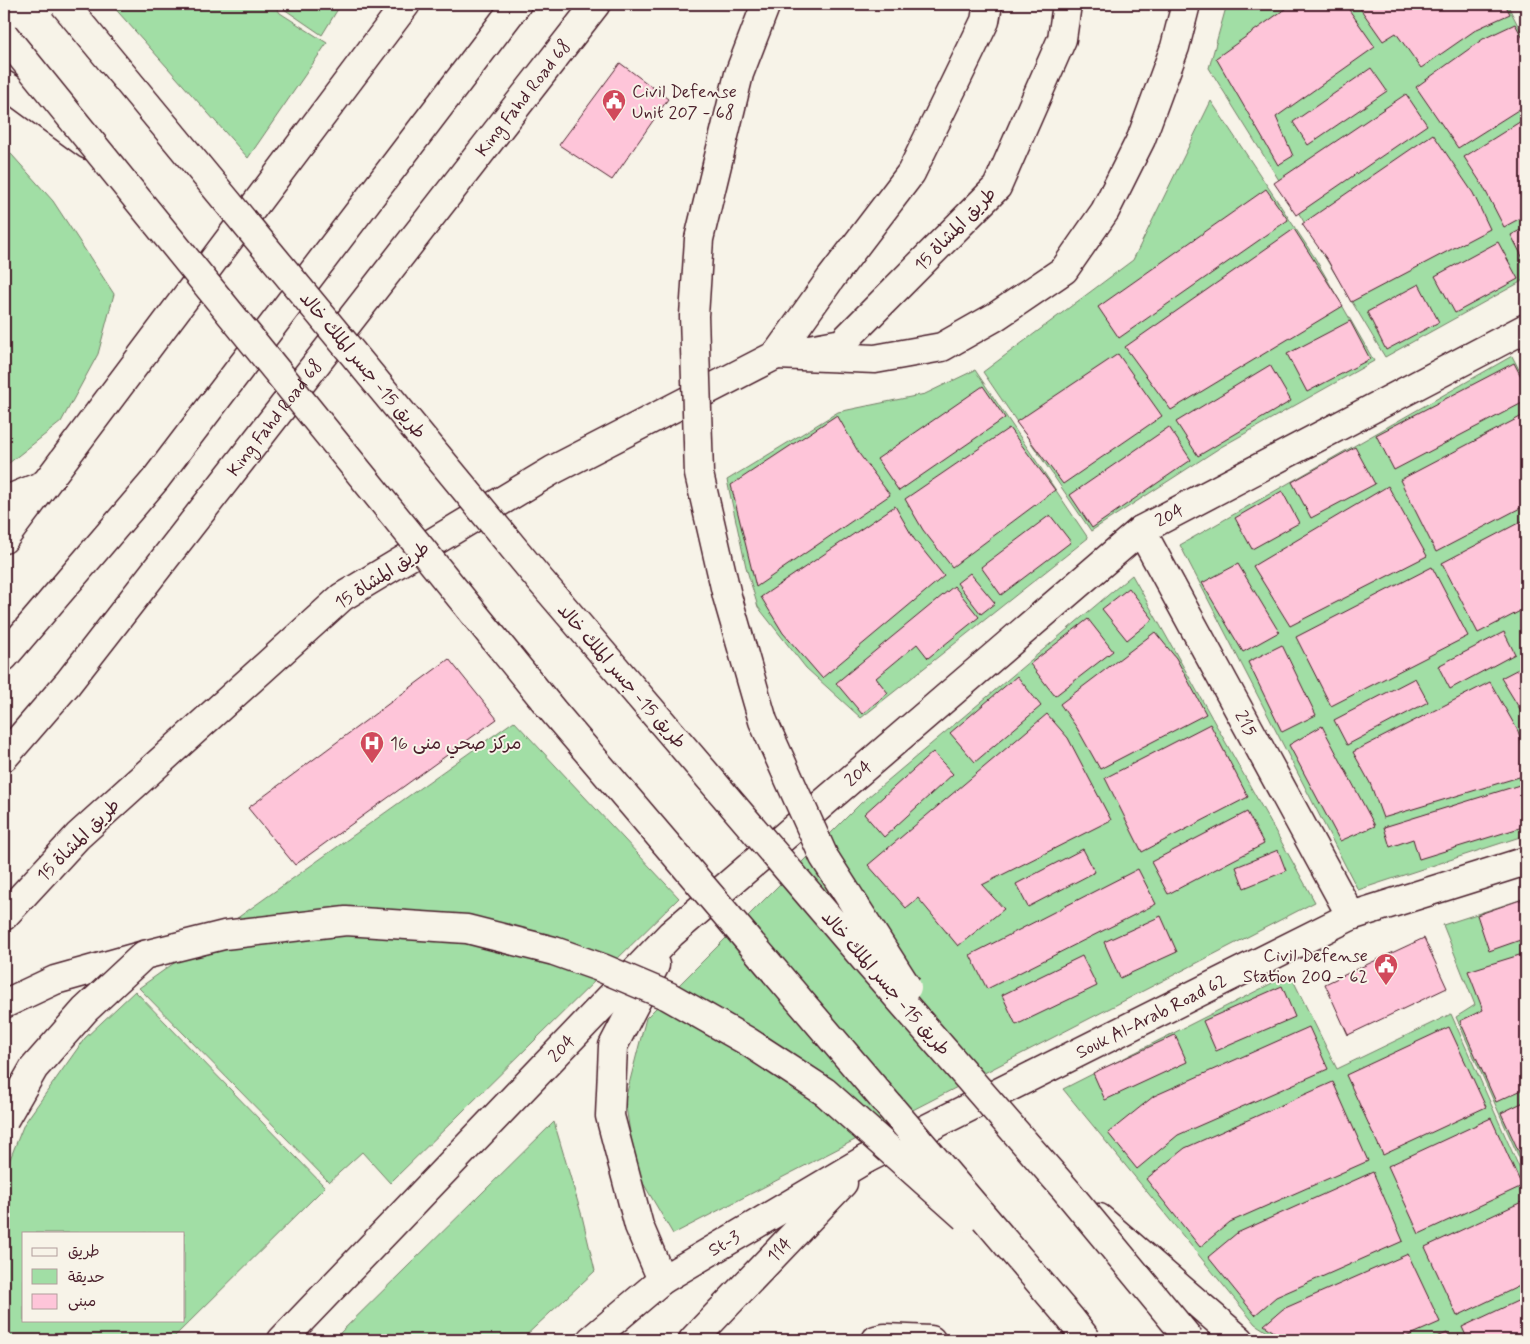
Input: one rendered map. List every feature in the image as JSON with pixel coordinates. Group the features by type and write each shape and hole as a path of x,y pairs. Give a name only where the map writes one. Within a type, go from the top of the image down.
{"main road":[{"name":"طريق 15- جسر الملك خالد","path":"64,4 540,580 860,954 1066,1190 1190,1340"},
{"path":"4,539 406,4"},
{"path":"4,657 155,480 517,4"},
{"name":"King Fahd Road 68","path":"4,757 68,683 596,4"},
{"path":"766,4 739,74 699,239 694,316 699,474 727,596 763,720 824,857 956,1064"},
{"name":"طريق المشاة 15","path":"776,355 910,174 985,21 988,4"},
{"name":"طريق المشاة 15","path":"4,916 78,836 342,597 553,470 776,355 842,342 997,187 1062,39 1067,4"},
{"path":"776,355 876,359 942,347 995,317 1064,270 1104,212 1140,140 1175,47 1186,4"},
{"path":"4,35 553,711 1087,1340"},
{"path":"4,85 102,156"},
{"name":"204","path":"282,1340 671,934 1141,530 1526,328"},
{"path":"4,501 44,484"},
{"name":"215","path":"1141,530 1351,916"},
{"name":"Souk Al-Arab Road 62","path":"866,1158 1351,916 1526,861"},
{"path":"4,1004 55,980 224,935 346,921 467,929 554,951 602,968 668,996 747,1041 825,1092 1041,1285"},
{"path":"662,1280 639,1226 610,1116 613,1046 671,934"},
{"path":"4,1120 34,1068 85,1010 144,955"},
{"name":"St-3","path":"591,1340 662,1280 866,1158"},
{"name":"114","path":"693,1340 866,1158"},
{"path":"1066,1190 1240,1340"},
{"path":"876,1340 885,1338 931,1340"}],"green space":[{"path":"111,4 274,4 280,13 327,43 248,158"},
{"path":"281,4 341,4 322,35 284,9"},
{"path":"1227,4 1507,4 1526,41 1526,279 1385,357 1209,68"},
{"path":"1211,101 1315,258 1374,361 1221,447 1091,531 983,372 1133,260"},
{"path":"4,146 53,201 114,294 98,354 61,422 4,467"},
{"path":"1512,356 1526,383 1526,835 1358,890 1180,545"},
{"path":"975,370 1088,538 861,718 806,668 758,607 746,567 727,480 838,412 925,394"},
{"path":"1132,575 1315,902 673,1234 636,1171 625,1100 646,1018 861,803"},
{"path":"514,721 679,898 390,1183 362,1152 329,1182 139,988"},
{"path":"1526,898 1526,1173 1456,1017 1475,1005 1443,925"},
{"path":"1290,974 1337,1069 1451,1014 1526,1183 1526,1340 1280,1340 1255,1324 1063,1089"},
{"path":"135,991 325,1187 171,1340 4,1340 4,1174 24,1124 85,1038"},
{"path":"554,1122 582,1216 595,1271 521,1340 333,1340"}],"building":[{"path":"1292,4 1345,4 1375,47 1276,117 1293,156 1278,165 1216,58"},
{"path":"1357,4 1505,4 1510,14 1477,29 1421,68 1396,33 1383,41"},
{"path":"1515,24 1526,44 1526,105 1458,148 1416,87 1483,39"},
{"name":"Civil Defense Unit 207 - 68","path":"620,63 668,99 612,180 559,145"},
{"path":"1371,68 1387,91 1308,145 1293,122"},
{"path":"1406,94 1427,125 1296,215 1274,183"},
{"path":"1526,118 1526,215 1504,227 1483,186 1464,157"},
{"path":"1433,134 1473,193 1490,229 1351,302 1328,261 1302,224"},
{"path":"1266,189 1288,220 1119,338 1098,307"},
{"path":"1526,227 1526,264 1511,235"},
{"path":"1294,229 1343,306 1171,410 1125,347"},
{"path":"1498,242 1518,279 1455,313 1435,276"},
{"path":"1419,284 1439,322 1386,350 1367,312"},
{"path":"1350,321 1370,359 1307,392 1287,354"},
{"path":"1118,354 1162,416 1063,484 1016,422"},
{"path":"1526,356 1526,369 1521,359"},
{"path":"1514,363 1526,386 1526,401 1394,470 1376,435"},
{"path":"1270,365 1291,401 1198,456 1176,422"},
{"path":"983,386 1005,418 899,491 877,459"},
{"path":"1526,414 1526,505 1436,552 1400,480"},
{"path":"837,415 860,455 890,495 756,587 731,485"},
{"path":"1169,427 1191,460 1092,528 1070,495"},
{"path":"1009,428 1055,490 952,567 923,530 905,499"},
{"path":"1355,447 1375,484 1311,518 1292,482"},
{"path":"1388,486 1427,556 1290,626 1253,566"},
{"path":"1282,491 1299,523 1252,549 1235,518"},
{"path":"895,506 914,539 944,576 822,678 783,633 761,597"},
{"path":"1050,515 1071,542 1001,595 981,567"},
{"path":"1526,519 1526,608 1478,633 1442,563"},
{"path":"1238,564 1279,632 1243,652 1202,583"},
{"path":"1432,567 1468,636 1331,706 1296,637"},
{"path":"970,573 995,603 981,614 957,583"},
{"path":"954,586 979,617 928,658 917,644 876,678 888,693 862,714 836,683"},
{"path":"1129,588 1153,619 1127,640 1102,609"},
{"path":"1088,619 1113,651 1055,696 1030,664"},
{"path":"1155,632 1176,658 1206,714 1100,769 1077,728 1060,704"},
{"path":"1504,632 1515,654 1450,689 1438,666"},
{"path":"1282,645 1316,715 1282,732 1248,662"},
{"name":"مركز صحي منى 16","path":"449,659 497,719 295,865 248,808"},
{"path":"1526,665 1526,719 1501,678"},
{"path":"1017,676 1041,706 975,762 950,733"},
{"path":"1415,678 1428,702 1347,745 1334,720"},
{"path":"1490,682 1518,731 1526,756 1526,775 1383,818 1370,783 1353,752"},
{"path":"1047,714 1068,738 1111,820 982,885 1004,909 958,946 918,898 906,908 868,865"},
{"path":"1210,724 1248,797 1142,852 1105,778"},
{"path":"1322,726 1375,826 1340,841 1289,745"},
{"path":"933,752 953,774 884,837 864,814"},
{"path":"1526,783 1526,826 1419,859 1413,839 1390,847 1384,827"},
{"path":"1247,812 1264,844 1168,894 1151,862"},
{"path":"1083,849 1095,872 1028,907 1016,884"},
{"path":"1278,850 1286,871 1244,888 1236,867"},
{"path":"1138,869 1156,904 987,989 970,955"},
{"path":"1526,898 1526,938 1489,951 1477,915"},
{"path":"1161,916 1177,952 1120,978 1104,942"},
{"name":"Civil Defense Station 200 - 62","path":"1424,938 1447,988 1348,1035 1325,984"},
{"path":"1526,953 1526,1088 1496,1102 1460,1021 1483,1010 1468,971"},
{"path":"1082,956 1097,986 1016,1025 1002,995"},
{"path":"1282,986 1295,1017 1216,1051 1203,1021"},
{"path":"1309,1027 1328,1069 1178,1135 1137,1169 1108,1133 1154,1096"},
{"path":"1449,1027 1486,1107 1383,1155 1346,1075"},
{"path":"1175,1035 1187,1062 1105,1100 1093,1073"},
{"path":"1333,1082 1368,1161 1230,1222 1200,1247 1146,1179 1185,1148"},
{"path":"1526,1101 1526,1167 1501,1113"},
{"path":"1491,1118 1522,1186 1419,1234 1388,1166"},
{"path":"1373,1172 1403,1241 1276,1297 1255,1315 1208,1257 1237,1233"},
{"path":"1526,1200 1526,1283 1457,1316 1425,1247"},
{"path":"1408,1254 1440,1322 1399,1340 1286,1340 1264,1325 1283,1309"},
{"path":"1526,1297 1526,1337 1518,1340 1468,1340 1462,1327"},
{"path":"1447,1333 1451,1340 1430,1340"}],"place":[{"name":"Civil Defense Unit 207 - 68","path":"614,122"},
{"name":"مركز صحي منى 16","path":"372,764"},
{"name":"Civil Defense Station 200 - 62","path":"1386,986"}]}
